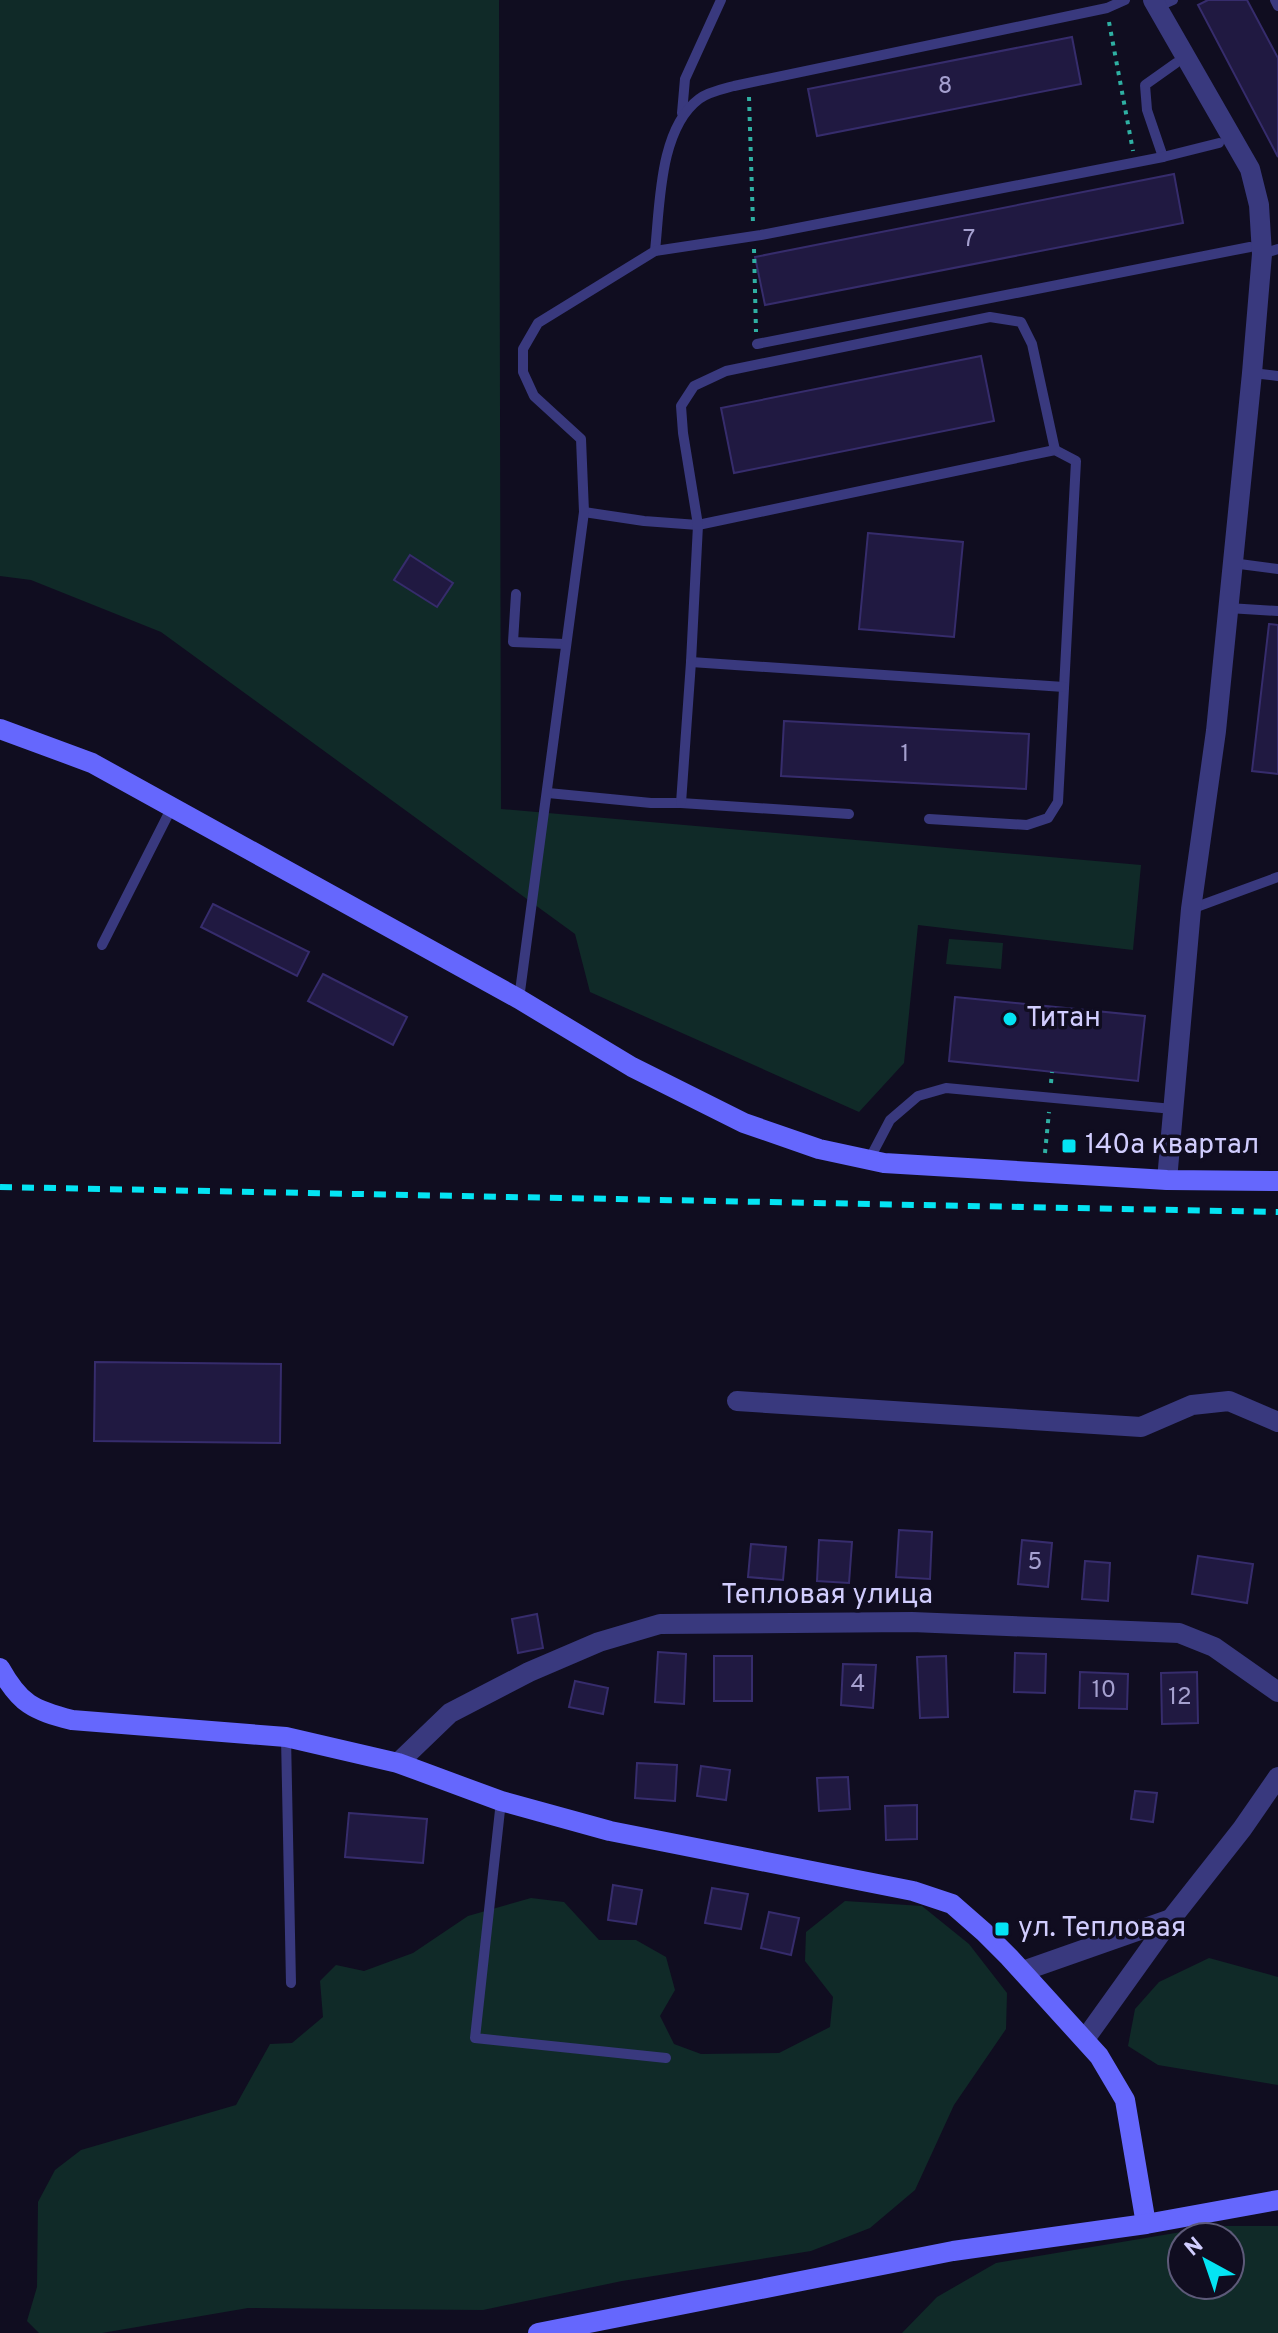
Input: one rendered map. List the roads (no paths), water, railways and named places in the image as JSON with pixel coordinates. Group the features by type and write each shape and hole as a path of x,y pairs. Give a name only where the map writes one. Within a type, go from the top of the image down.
{"street":[{"path":"1161,2 1250,169 1259,205 1263,250 1216,731 1191,909 1167,1180"},
{"path":"0,729 92,763 519,999 632,1067 744,1123 819,1149 884,1163 1167,1180 1278,1181"},
{"path":"737,1401 1141,1427 1192,1405 1229,1401 1278,1422"},
{"name":"Тепловая улица","path":"398,1763 450,1713 529,1672 585,1648 660,1624 912,1622 1179,1633 1214,1647 1278,1692"},
{"path":"0,1668 21,1700 48,1714 72,1720 286,1737 398,1763 501,1801 610,1831 913,1891 952,1904 1023,1971 1085,2039 1113,2076 1125,2100 1146,2224"},
{"path":"1085,2039 1278,1777"},
{"path":"1023,1971 1171,1919"},
{"path":"538,2333 953,2251 1146,2224 1278,2200"}],"lane":[{"path":"655,251 667,154 682,113 685,79 721,0"},
{"path":"682,113 702,96 748,83 1107,8 1125,0"},
{"path":"1275,0 1278,6"},
{"path":"1163,157 1147,110 1145,85 1176,63"},
{"path":"519,999 584,512 581,439 534,396 523,372 523,349 538,323 655,251 753,236 1163,157 1219,143"},
{"path":"757,344 1263,250"},
{"path":"681,803 698,525 681,406 694,386 726,371 990,317 1021,322 1032,344 1055,450"},
{"path":"1252,373 1278,376"},
{"path":"584,512 698,525 1055,450 1076,461 1058,802 1048,818 1027,825 929,819"},
{"path":"1232,563 1278,569"},
{"path":"516,594 513,642 565,644"},
{"path":"1228,608 1278,611"},
{"path":"691,662 1064,687"},
{"path":"548,793 651,803 849,814"},
{"path":"102,945 172,807"},
{"path":"1191,909 1278,877"},
{"path":"869,1160 890,1120 918,1096 946,1088 1173,1109"},
{"path":"286,1737 291,1983"},
{"path":"501,1801 475,2038 666,2058"}],"railway":[{"path":"0,1187 1278,1212"}],"place":[{"name":"Титан","path":"1010,1019"},
{"name":"140а квартал","path":"1069,1146"},
{"name":"ул. Тепловая","path":"1002,1929"}]}
